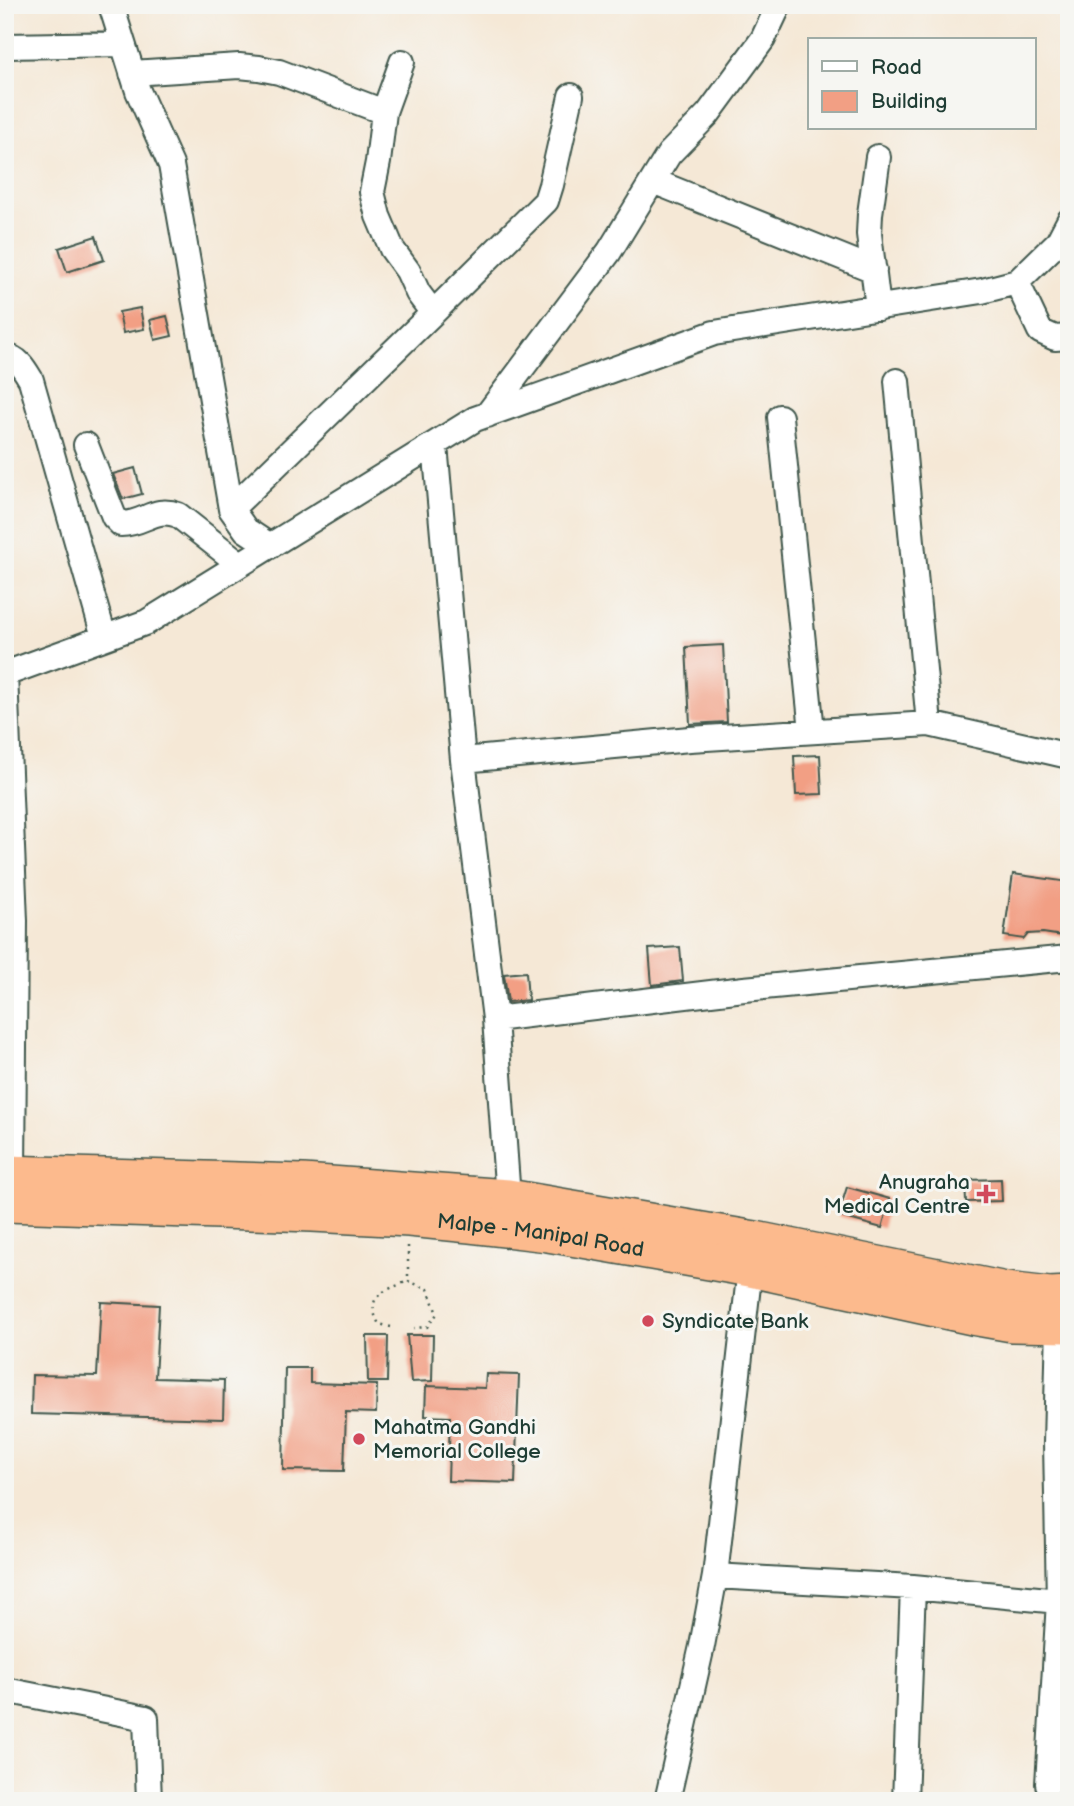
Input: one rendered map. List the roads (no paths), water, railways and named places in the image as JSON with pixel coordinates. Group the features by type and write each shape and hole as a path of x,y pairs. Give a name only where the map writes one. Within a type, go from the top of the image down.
{"highway":[{"name":"Malpe - Manipal Road","path":"8,1184 312,1213 409,1218 548,1233 750,1268 1012,1323 1065,1315 1050,1296 1006,1291 729,1235 508,1198 303,1183 103,1191"}],"street":[{"path":"111,5 138,91 171,164 231,509 246,530 270,546"},
{"path":"486,415 608,252 669,154 708,114 763,39 779,5"},
{"path":"5,46 123,44"},
{"path":"402,62 384,113 372,192 377,216 392,249 433,313"},
{"path":"132,73 239,66 259,68 279,72 384,113"},
{"path":"231,509 545,201 571,96"},
{"path":"878,157 869,234 878,308"},
{"path":"653,181 874,270"},
{"path":"8,1184 15,921 5,674 147,622 475,419 714,334 982,291 1017,282 1058,242 1069,221"},
{"path":"1017,282 1040,331 1055,338 1069,337"},
{"path":"5,356 10,356 22,365 31,380 104,637"},
{"path":"897,382 929,724"},
{"path":"780,417 812,731"},
{"path":"86,445 114,517 121,524 132,524 168,511 178,515 240,564"},
{"path":"435,445 463,760 495,1019 508,1198"},
{"path":"463,760 690,739 929,724 1069,756"},
{"path":"495,1019 744,989 1069,958"},
{"path":"667,1801 715,1576 750,1268"},
{"path":"1048,1784 1064,1602 1065,1315"},
{"path":"715,1576 913,1587 1064,1602"},
{"path":"905,1801 913,1587"},
{"path":"5,1690 146,1718 149,1801"}],"place":[{"name":"Anugraha Medical Centre","path":"986,1194"},
{"name":"Syndicate Bank","path":"648,1321"},
{"name":"Mahatma Gandhi Memorial College","path":"359,1439"}]}
